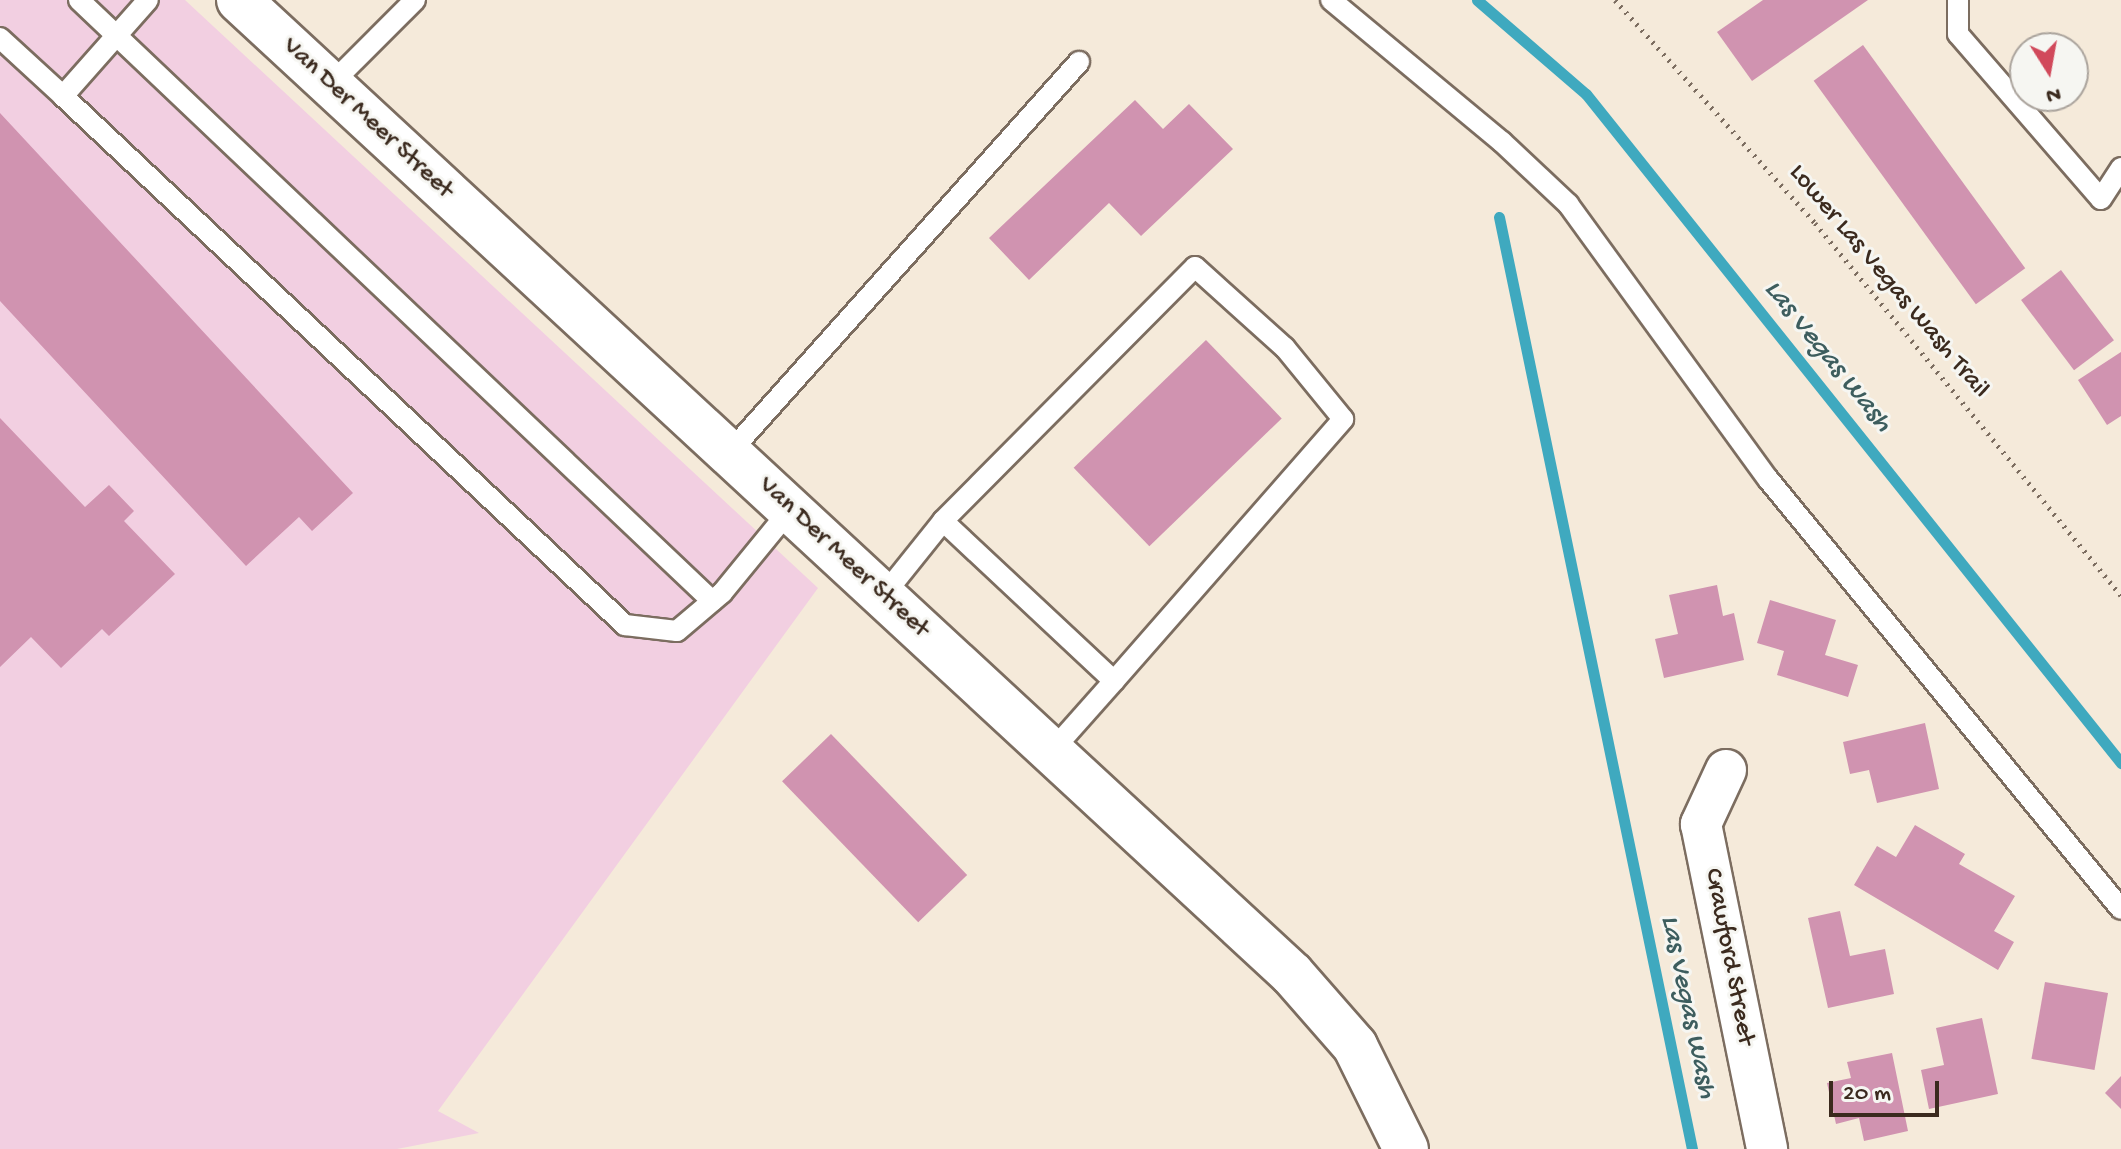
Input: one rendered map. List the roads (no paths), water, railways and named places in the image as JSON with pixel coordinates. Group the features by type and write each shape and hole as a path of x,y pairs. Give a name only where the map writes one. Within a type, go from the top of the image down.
{"street":[{"name":"Van Der Meer Street","path":"239,0 1292,974 1355,1046 1406,1149"},
{"name":"Crawford Street","path":"1726,770 1701,824 1767,1149"}],"lane":[{"path":"79,0 712,601"},
{"path":"63,96 148,0"},
{"path":"330,85 415,0"},
{"path":"1331,0 1502,142 1568,204 1768,479 2121,909"},
{"path":"1958,0 1958,34 2101,199 2121,168"},
{"path":"0,38 625,625 677,631 712,601 790,510"},
{"path":"729,453 1079,62"},
{"path":"883,596 943,521 1195,267 1285,348 1343,419 1051,752"},
{"path":"943,521 1114,681"}],"waterway":[{"name":"Las Vegas Wash","path":"1477,0 1586,94 2121,763"},
{"name":"Las Vegas Wash","path":"1499,217 1692,1149"}]}
